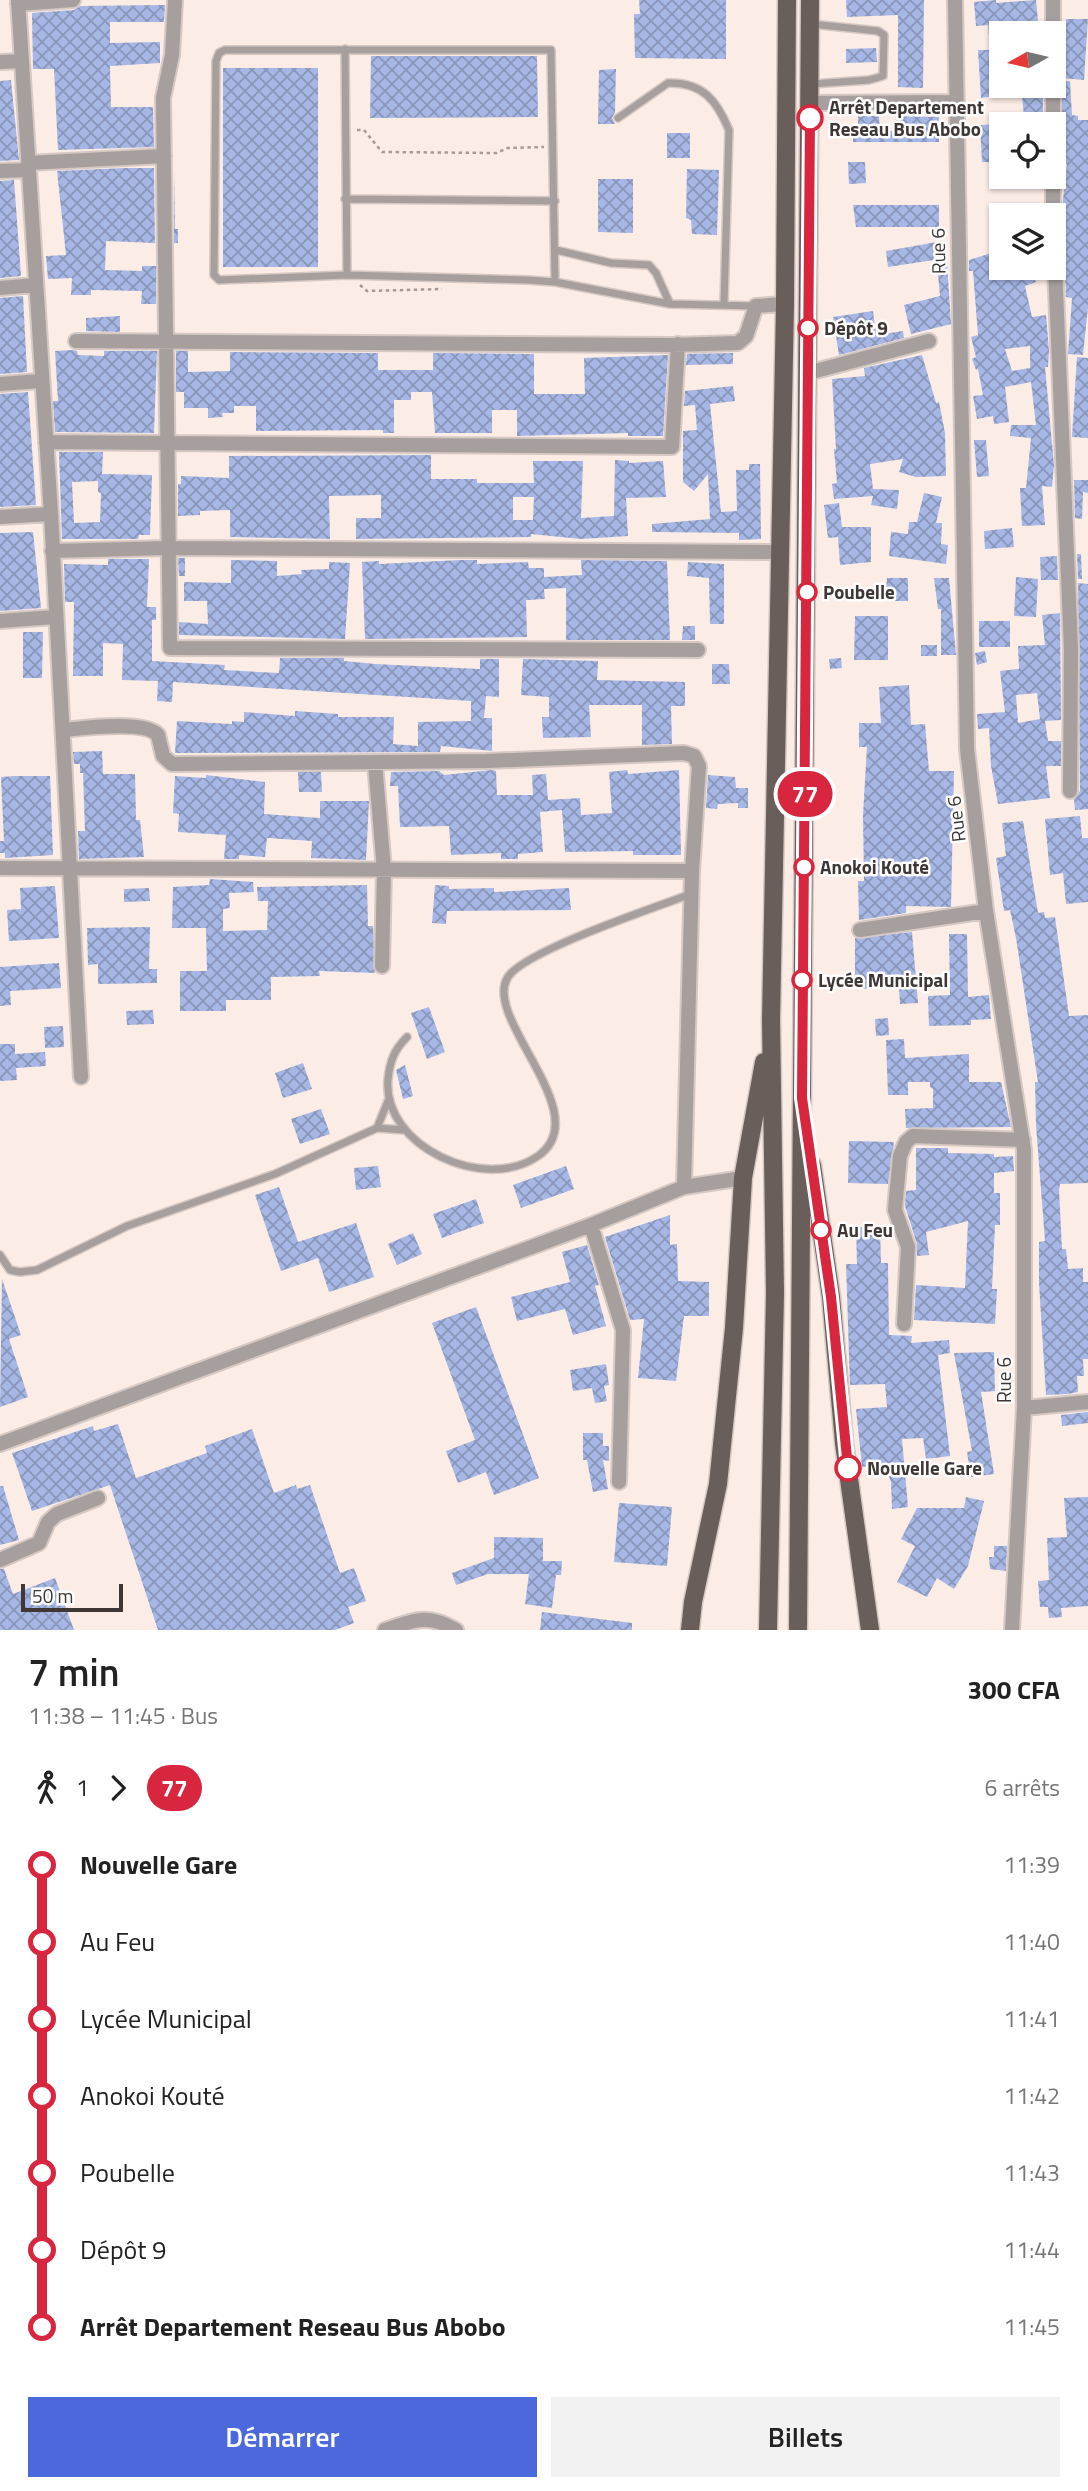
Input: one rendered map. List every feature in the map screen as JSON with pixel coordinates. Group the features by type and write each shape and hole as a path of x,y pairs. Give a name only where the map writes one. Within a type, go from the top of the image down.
{"main road":[{"path":"768,1630 775,1293 771,1020 785,304 787,0"},
{"path":"798,1630 810,0"},
{"path":"691,1630 718,1485 734,1328 743,1178 771,1020"},
{"path":"802,1098 831,1297 844,1443 870,1630"}],"street":[{"path":"73,0 18,2 40,381 51,514 54,617 63,730 81,1077"},
{"path":"175,0 172,55 163,98 168,441 167,643 170,648 698,650"},
{"name":"Rue 6","path":"955,0 967,749 986,911 1023,1140 1024,1408 1012,1630"},
{"path":"1053,21 1054,0"},
{"path":"0,62 21,61"},
{"path":"810,103 957,102"},
{"path":"0,171 28,166 164,156"},
{"path":"1056,280 1072,649 1070,791"},
{"path":"0,288 35,285"},
{"path":"76,341 678,344 743,341 756,306 785,304"},
{"path":"808,373 929,341"},
{"path":"46,442 672,447 678,344"},
{"path":"0,384 40,381"},
{"path":"0,517 51,514"},
{"path":"52,551 168,548 779,552"},
{"path":"0,621 54,617"},
{"path":"1072,649 1088,650"},
{"path":"63,730 106,726 149,729 158,735 163,756 172,764 375,763 684,753 694,756 699,766 692,871 684,1187"},
{"path":"375,763 384,870 382,967"},
{"path":"0,869 692,871"},
{"path":"860,930 986,911"},
{"path":"904,1324 908,1247 895,1210 900,1156 906,1142 913,1136 1023,1140"},
{"path":"0,1444 591,1225 684,1187 743,1178"},
{"path":"591,1225 623,1330 619,1482"},
{"path":"1024,1408 1088,1402"},
{"path":"0,1560 39,1543 48,1522 57,1514 98,1498"},
{"path":"385,1630 422,1618 432,1618 456,1630"}],"lane":[{"path":"810,24 878,31 884,35 883,76 869,80 810,84"},
{"path":"345,49 347,275"},
{"path":"555,282 551,50 225,50 219,53 216,61 214,275 219,280 347,275 555,282 670,304 756,306"},
{"path":"618,118 668,83 711,95 720,108 729,130 724,304"},
{"path":"345,199 555,201"},
{"path":"556,250 603,262 649,265 670,304"},
{"path":"388,1101 404,1130 418,1145 441,1157 475,1167 504,1169 524,1164 540,1155 552,1142 556,1127 554,1108 509,1013 504,994 506,978 519,965 582,935 692,893"},
{"path":"377,1128 388,1101 391,1058 394,1049 407,1037"},
{"path":"0,1255 10,1270 37,1270 69,1257 127,1226 275,1174 377,1128 404,1130"}],"building":[{"path":"639,0 726,0 726,59 635,58 634,14 640,14"},
{"path":"846,0 924,0 923,88 898,87 898,15 847,17"},
{"path":"1036,0 1038,21 989,21 989,36 988,25 976,26 974,2"},
{"path":"165,5 164,22 110,22 110,43 160,42 160,63 110,66 111,107 153,107 154,147 58,150 54,69 33,69 32,13 74,10 80,6"},
{"path":"1088,19 1084,80 1066,78 1066,21"},
{"path":"876,48 877,62 846,63 846,49"},
{"path":"978,50 989,50 989,97 981,98"},
{"path":"371,56 537,56 538,117 370,118"},
{"path":"223,68 318,68 318,267 223,267"},
{"path":"616,69 615,112 612,118 615,124 598,124 599,70"},
{"path":"11,80 19,160 0,161 0,81"},
{"path":"1070,81 1072,115 1078,116 1078,120 1088,120 1088,307 1083,355 1068,354 1072,298 1066,297 1066,203 1063,203 1067,164 1066,112 1061,112 1062,98 1066,98 1066,82"},
{"path":"1022,98 1043,98 1043,112 1024,112"},
{"path":"858,116 879,116 880,131 895,131 896,116 939,117 939,142 853,142 853,126 858,126"},
{"path":"980,125 989,125 989,162 982,162"},
{"path":"667,133 690,133 690,158 667,158"},
{"path":"848,162 865,162 866,183 849,184"},
{"path":"154,168 155,243 106,241 105,270 142,271 142,266 156,266 156,304 141,304 142,291 91,290 91,295 71,295 72,278 48,279 46,256 66,255 57,171"},
{"path":"174,169 175,229 178,229 178,243 174,243"},
{"path":"687,169 719,170 717,235 692,234 691,220 686,218"},
{"path":"598,179 633,179 633,233 598,232"},
{"path":"14,180 21,276 0,278 0,181"},
{"path":"853,205 939,205 939,227 856,227"},
{"path":"937,242 940,259 888,267 886,251"},
{"path":"989,254 989,280 1035,280 1036,282 1025,286 1032,317 1046,315 1049,351 1048,367 1045,367 1054,465 1052,487 1042,486 1045,525 1022,526 1020,488 1026,488 1031,438 1010,436 1011,425 1036,425 1031,382 1005,387 1009,422 994,424 993,416 977,419 973,396 983,395 978,369 976,370 972,359 976,357 971,337 978,335 973,271 969,271 969,260","holes":["1030,346 1030,368 1012,371 1005,349"]},
{"path":"937,263 947,263 951,324 911,334 904,305 940,296"},
{"path":"23,296 27,372 0,374 0,298"},
{"path":"873,311 876,335 903,331 904,338 839,355 833,317"},
{"path":"120,316 120,332 86,331 86,318"},
{"path":"55,351 77,351 78,355 104,356 104,351 157,351 154,433 55,432 53,401 58,401"},
{"path":"176,351 188,351 188,372 230,371 230,352 378,353 378,370 433,370 433,353 534,354 534,394 585,394 584,358 668,355 663,436 628,436 628,433 517,436 517,410 492,410 492,433 435,433 432,392 411,392 411,400 394,400 394,433 383,433 383,430 256,431 256,406 234,406 234,413 222,413 223,417 208,418 208,408 184,408 184,392 176,392"},
{"path":"733,353 733,364 686,365 687,354"},
{"path":"922,355 936,403 939,402 945,433 946,476 916,477 899,472 903,459 870,464 873,489 899,490 897,509 871,505 873,496 834,499 832,484 837,483 832,379 865,376 864,368"},
{"path":"1077,357 1088,358 1088,438 1072,437"},
{"path":"733,386 735,401 710,404 721,512 737,511 736,470 749,470 749,464 760,464 761,539 739,540 739,533 652,532 652,524 710,519 708,474 694,491 683,482 683,431 697,430 695,405 684,406 685,391"},
{"path":"28,392 36,505 0,507 0,394"},
{"path":"974,440 986,440 989,476 977,477"},
{"path":"59,452 103,452 102,474 152,475 150,535 139,535 138,539 62,539","holes":["98,481 98,492 101,493 100,522 74,523 72,482"]},
{"path":"431,455 431,479 477,479 477,483 534,483 533,461 583,461 581,518 614,516 615,460 629,463 663,461 666,497 626,498 628,536 581,539 531,534 531,537 356,539 356,518 381,518 381,495 329,496 330,539 230,537 230,510 200,511 200,515 178,516 178,484 181,484 181,476 229,478 229,456","holes":["513,497 534,497 533,520 513,520"]},
{"path":"1074,480 1088,480 1088,493 1083,492 1082,519 1075,518"},
{"path":"924,493 942,497 936,523 942,523 941,544 948,545 946,564 889,556 891,532 908,534 909,522 917,522"},
{"path":"839,503 842,527 871,527 871,562 840,565 838,537 828,538 824,505"},
{"path":"1012,528 1014,547 985,549 984,531"},
{"path":"33,532 41,608 0,611 0,533"},
{"path":"1077,554 1081,554 1082,579 1078,579"},
{"path":"1057,556 1058,580 1041,580 1040,557"},
{"path":"178,558 185,558 185,576 179,576"},
{"path":"108,559 149,559 147,607 156,607 156,620 152,620 152,661 225,665 224,670 279,673 280,658 344,658 344,661 375,664 480,669 480,659 499,659 499,697 486,696 484,718 492,718 492,751 441,746 440,752 175,753 177,721 232,724 232,721 244,722 244,712 295,716 295,711 338,714 338,717 394,717 393,744 418,746 418,722 471,721 471,701 173,682 172,702 157,701 158,681 122,680 123,644 103,643 103,676 73,676 74,602 65,602 64,564 108,565"},
{"path":"231,560 277,561 277,576 302,574 301,570 329,569 329,562 350,563 345,639 179,635 179,622 208,624 207,601 184,601 184,582 231,583"},
{"path":"477,560 477,564 528,562 529,568 544,568 544,577 582,575 581,560 667,561 670,640 566,640 566,588 544,589 545,599 526,600 527,637 365,639 362,562 379,561 379,564"},
{"path":"688,562 724,564 724,624 710,624 709,578 687,576"},
{"path":"1016,577 1038,579 1036,617 1014,616"},
{"path":"887,578 908,578 908,601 895,601 895,588 886,589"},
{"path":"934,578 949,578 956,655 941,655 941,609 938,609"},
{"path":"1078,583 1088,584 1088,809 1075,810 1074,799 1080,791"},
{"path":"1060,613 1061,720 1045,721 1048,741 1061,741 1061,766 1046,766 1050,798 998,804 991,766 989,728 978,729 977,714 1005,712 1000,671 1019,669 1018,646 1045,645 1042,615","holes":["1037,693 1040,719 1018,723 1016,695"]},
{"path":"855,616 888,616 888,660 854,660"},
{"path":"979,621 1010,621 1010,647 979,647"},
{"path":"683,626 695,626 695,640 682,640"},
{"path":"23,632 43,632 42,678 23,678"},
{"path":"921,645 937,645 937,656 921,656"},
{"path":"985,651 987,662 977,665 975,653"},
{"path":"841,658 842,668 830,669 829,659"},
{"path":"523,659 598,661 597,680 685,682 685,706 671,706 672,744 642,745 642,705 589,705 591,737 543,738 542,717 549,717 549,697 521,695"},
{"path":"712,664 729,664 730,684 712,684"},
{"path":"909,685 911,725 925,724 929,771 954,771 951,907 906,906 906,913 859,920 858,881 864,881 863,815 867,747 859,747 859,723 881,723 879,687"},
{"path":"102,751 103,774 135,774 136,820 140,820 144,857 79,859 78,831 85,831 83,773 80,773 80,764 74,764 73,752"},
{"path":"627,770 628,774 679,770 681,855 633,855 633,851 565,852 562,810 540,812 543,852 518,854 518,859 501,859 501,853 451,855 449,826 400,827 398,786 390,786 391,772 439,771 444,775 496,771 497,795 533,795 532,775 546,774 548,800 580,798 581,815 612,813 609,772"},
{"path":"298,772 321,772 322,792 299,792"},
{"path":"206,775 265,782 264,814 320,818 320,801 369,801 366,860 311,858 312,841 267,838 265,857 239,855 239,859 224,859 226,835 178,832 179,814 173,813 175,776 206,778"},
{"path":"708,775 735,777 736,788 748,788 748,808 738,808 738,803 718,804 717,809 706,808"},
{"path":"50,776 53,855 5,858 5,853 0,853 0,841 4,841 1,777"},
{"path":"1080,816 1082,838 1088,838 1088,902 1066,904 1063,873 1050,875 1045,819"},
{"path":"1023,821 1038,913 1044,912 1045,918 1055,917 1069,1016 1088,1015 1088,1183 1060,1184 1059,1190 1062,1249 1066,1249 1068,1269 1083,1268 1083,1282 1088,1282 1088,1359 1083,1359 1084,1376 1077,1376 1078,1392 1068,1394 1046,1395 1039,1283 1039,1242 1045,1241 1036,1125 1035,1082 1038,1082 1016,938 1010,910 1004,911 996,858 1006,856 1002,823"},
{"path":"210,879 253,882 254,892 229,893 230,908 223,909 223,931 267,930 268,901 258,901 257,887 367,885 368,926 373,926 375,973 319,971 320,976 271,977 271,1000 226,1000 226,1011 180,1011 180,971 207,971 206,928 172,928 173,887 209,885"},
{"path":"435,885 449,886 449,889 494,888 494,892 569,888 571,910 447,911 446,924 432,923"},
{"path":"55,886 59,938 9,941 7,910 21,909 20,888"},
{"path":"149,888 150,901 124,902 124,889"},
{"path":"150,927 149,969 157,969 157,983 98,984 98,964 88,965 87,928"},
{"path":"912,932 918,1003 900,1004 899,988 855,989 855,938"},
{"path":"949,934 967,934 968,997 989,995 991,1019 971,1020 971,1025 929,1026 928,996 950,995"},
{"path":"59,963 61,988 10,991 11,1005 0,1006 0,967"},
{"path":"429,1007 445,1052 427,1059 411,1013"},
{"path":"153,1010 154,1024 127,1025 126,1011"},
{"path":"888,1018 889,1035 876,1036 875,1019"},
{"path":"63,1026 64,1047 45,1048 44,1027"},
{"path":"904,1039 905,1058 969,1054 969,1082 1001,1082 1011,1127 906,1128 905,1109 933,1108 933,1089 930,1082 908,1082 908,1095 888,1095 886,1040"},
{"path":"0,1044 15,1044 15,1054 45,1052 46,1066 16,1068 17,1080 0,1081"},
{"path":"303,1063 312,1089 283,1098 275,1073"},
{"path":"405,1065 413,1096 403,1099 396,1070"},
{"path":"321,1109 330,1134 300,1144 291,1119"},
{"path":"849,1141 894,1142 888,1184 848,1183"},
{"path":"916,1148 948,1148 948,1153 1013,1156 1014,1171 994,1173 994,1193 1000,1193 1000,1225 995,1225 992,1289 997,1289 995,1324 914,1320 916,1285 965,1288 968,1221 926,1232 929,1255 917,1256 917,1244 905,1206 906,1191 916,1190"},
{"path":"378,1166 381,1187 356,1190 354,1168"},
{"path":"566,1166 574,1189 521,1208 513,1185"},
{"path":"279,1187 298,1242 356,1223 374,1277 329,1292 318,1258 281,1271 255,1195"},
{"path":"476,1199 484,1223 442,1238 433,1214"},
{"path":"670,1215 670,1245 677,1244 678,1281 709,1282 709,1316 684,1316 676,1381 638,1378 644,1319 630,1320 605,1237"},
{"path":"856,1227 880,1227 881,1263 888,1263 889,1335 912,1336 911,1343 949,1340 950,1353 938,1355 950,1456 926,1459 923,1438 902,1439 908,1507 892,1509 891,1482 884,1464 862,1467 856,1409 887,1407 885,1384 850,1385 846,1264 857,1264"},
{"path":"413,1233 422,1254 397,1265 388,1244"},
{"path":"587,1245 599,1285 595,1286 606,1326 573,1335 565,1309 517,1321 511,1297 570,1282 562,1252"},
{"path":"2,1279 21,1335 9,1339 28,1397 0,1407"},
{"path":"476,1307 539,1478 494,1495 486,1472 458,1483 446,1451 475,1440 432,1323"},
{"path":"994,1352 995,1391 981,1392 994,1474 971,1477 967,1452 972,1451 954,1353"},
{"path":"606,1364 609,1385 604,1386 607,1401 595,1403 592,1388 573,1391 570,1370"},
{"path":"1088,1412 1088,1423 1062,1426 1061,1415"},
{"path":"118,1424 136,1478 207,1453 205,1446 252,1429 274,1493 296,1485 297,1489 310,1485 340,1573 354,1568 366,1601 348,1607 354,1623 335,1630 158,1630 110,1485 32,1511 12,1453 93,1426 94,1431"},
{"path":"583,1433 603,1433 603,1446 609,1446 609,1461 603,1460 608,1489 593,1492 587,1460 583,1460"},
{"path":"0,1486 3,1486 19,1540 0,1545"},
{"path":"966,1497 984,1501 968,1566 954,1589 937,1578 927,1597 897,1582 915,1546 901,1539 917,1508 964,1508"},
{"path":"1088,1497 1088,1606 1061,1608 1062,1617 1049,1618 1048,1607 1040,1607 1038,1581 1049,1580 1047,1538 1067,1537 1064,1498"},
{"path":"619,1503 672,1507 667,1566 614,1562"},
{"path":"494,1537 543,1538 543,1561 562,1561 561,1575 556,1575 552,1608 525,1604 529,1574 488,1574 456,1585 452,1573 494,1558"},
{"path":"994,1546 1007,1546 1006,1571 990,1569 989,1557 994,1557"},
{"path":"0,1569 4,1569 13,1594 55,1578 74,1630 0,1630"},
{"path":"542,1612 632,1623 632,1630 540,1630"}],"bus line":[{"name":"77","path":"810,118 802,1098 831,1297 848,1468"}],"place":[{"name":"Arrêt Departement Reseau Bus Abobo","path":"810,118"},
{"name":"Dépôt 9","path":"808,328"},
{"name":"Poubelle","path":"807,592"},
{"name":"Anokoi Kouté","path":"804,867"},
{"name":"Lycée Municipal","path":"802,980"},
{"name":"Au Feu","path":"821,1230"},
{"name":"Nouvelle Gare","path":"848,1468"}]}
